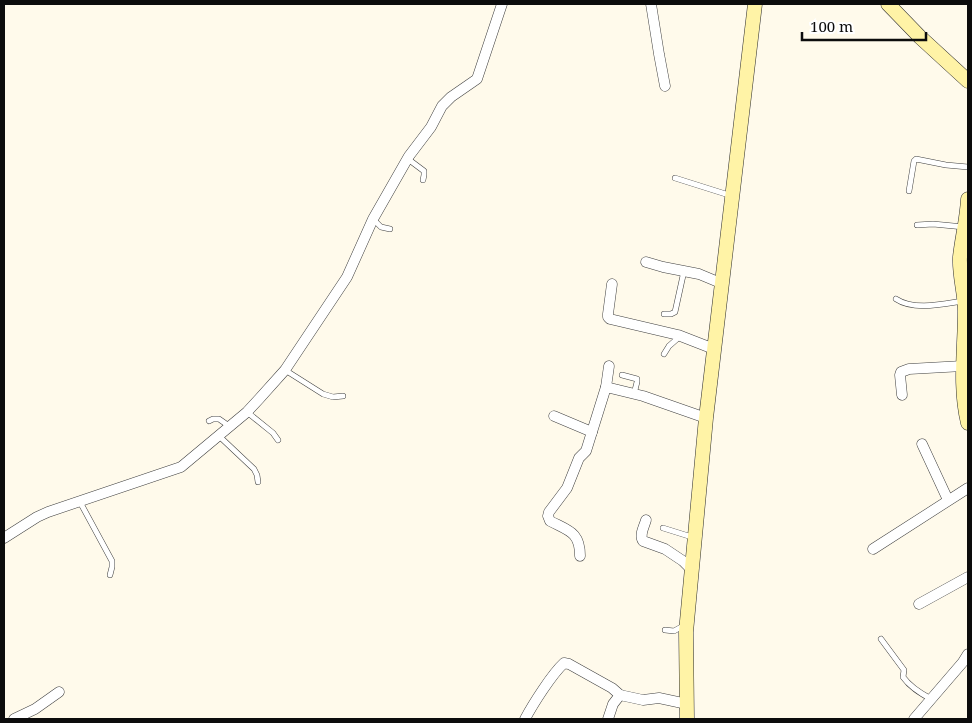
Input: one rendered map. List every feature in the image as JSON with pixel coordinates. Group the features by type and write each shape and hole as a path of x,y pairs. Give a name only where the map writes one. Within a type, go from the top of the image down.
{"street":[{"path":"4,538 48,512 177,470 247,412 285,370 346,277 373,219 408,159 431,127 442,106 451,97 477,79 502,4"},
{"path":"652,4 665,86"},
{"path":"688,719 686,626 706,418 755,4"},
{"path":"888,4 920,37 968,81"},
{"path":"968,199 960,258 960,274 965,308 964,406 968,423"},
{"path":"646,262 699,274 722,284"},
{"path":"612,284 608,317 610,319 678,335 714,349"},
{"path":"580,556 579,541 575,535 550,521 548,516 567,488 579,458 586,451 606,387 609,366"},
{"path":"902,395 900,375 903,371 963,366"},
{"path":"606,387 634,394 706,418"},
{"path":"554,416 592,432"},
{"path":"922,444 948,500"},
{"path":"873,549 968,488"},
{"path":"646,520 641,534 642,540 684,560 692,570"},
{"path":"919,604 968,577"},
{"path":"914,719 968,654"},
{"path":"525,719 564,663 612,688 620,695 643,700 659,698 687,704"},
{"path":"14,719 35,709 59,692"},
{"path":"608,719 613,704 620,695"}],"lane":[{"path":"408,159 424,171 423,180"},
{"path":"908,191 916,159 968,167"},
{"path":"675,178 732,197"},
{"path":"373,219 381,226 390,230"},
{"path":"917,226 933,224 965,227"},
{"path":"664,314 675,312 684,271"},
{"path":"896,299 905,304 916,306 964,301"},
{"path":"664,354 677,339 678,335"},
{"path":"285,370 323,394 343,396"},
{"path":"622,375 637,379 634,394"},
{"path":"247,412 273,433 278,440"},
{"path":"209,422 219,419 229,426"},
{"path":"219,436 254,469 258,475 258,482"},
{"path":"80,502 112,560 110,575"},
{"path":"663,528 695,538"},
{"path":"664,630 674,631 686,626"},
{"path":"881,639 904,670 903,678 912,688 931,699"}]}
